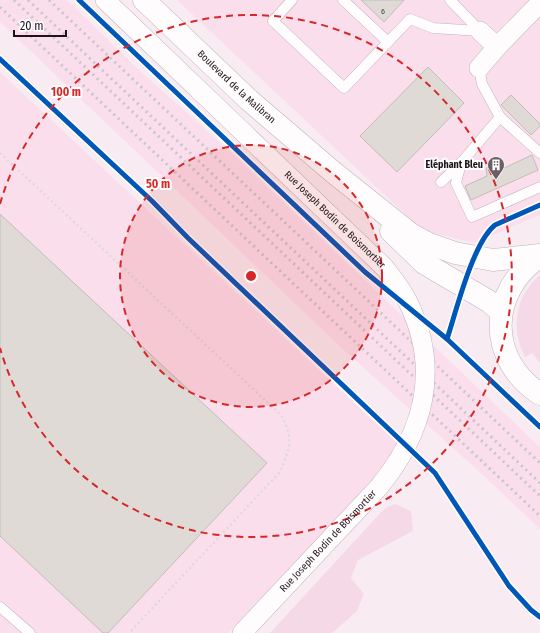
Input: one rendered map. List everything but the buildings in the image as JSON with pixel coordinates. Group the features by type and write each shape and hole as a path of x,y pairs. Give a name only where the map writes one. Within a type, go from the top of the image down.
{"main road":[{"name":"Boulevard de la Malibran","path":"144,0 250,100 333,172 412,235 428,243 455,253 493,260 540,256"},
{"name":"Boulevard de la Malibran","path":"333,172 409,250 424,263 490,302 501,312"},
{"path":"540,256 519,273 511,285 501,312 501,334 506,354 521,378 540,394"}],"street":[{"name":"Rue Joseph Bodin de Boismortier","path":"105,0 384,267 408,302 416,321 423,352 424,382 420,412 411,440 395,468 242,633"},
{"path":"479,68 497,47 540,3"},
{"path":"480,32 497,47"}],"lane":[{"path":"292,0 274,21 344,88 410,19 433,28 480,32"},
{"path":"343,0 388,42"},
{"path":"450,0 480,32"},
{"path":"479,68 482,84 500,117 540,153"},
{"path":"441,182 460,163 500,117"},
{"path":"460,163 456,183 472,218 540,187"},
{"path":"0,607 30,633"}],"path":[{"path":"0,153 281,416 289,430 290,444 280,472 129,633"},
{"path":"442,335 453,345"}],"shaded area":[{"path":"0,0 67,0 138,69 225,147 540,447 540,529 473,466 347,353 0,22"},
{"path":"177,0 540,0 540,215 474,243 422,230"},
{"path":"0,72 399,445 373,480 228,633 0,633"},
{"path":"540,275 540,363 532,353 525,357 520,346 517,324 520,303 532,283"},
{"path":"395,504 411,511 413,531 358,560 351,578 364,594 357,611 332,633 270,633 385,508"}],"railway":[{"path":"14,0 540,496"},
{"path":"28,0 540,483"},
{"path":"49,0 540,463"},
{"path":"0,7 540,516"}],"cycle path":[{"path":"79,0 365,272 447,339 540,427"},
{"path":"0,59 152,201 188,238 435,473 509,586 531,610 540,617"},
{"path":"447,339 466,278 479,246 487,234 495,225 540,205"}],"place":[{"name":"Eléphant Bleu","path":"496,180"}]}
